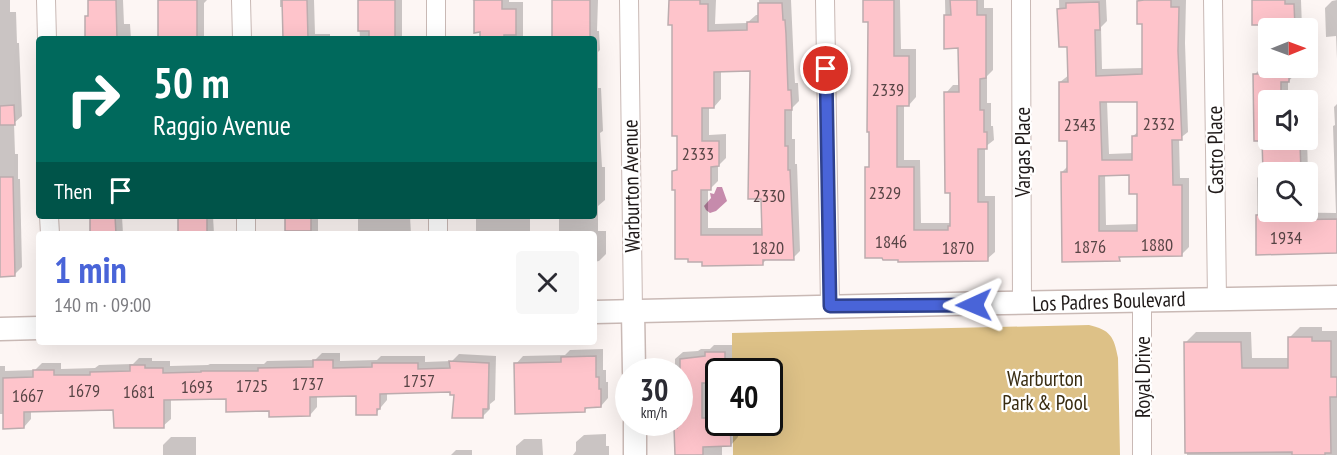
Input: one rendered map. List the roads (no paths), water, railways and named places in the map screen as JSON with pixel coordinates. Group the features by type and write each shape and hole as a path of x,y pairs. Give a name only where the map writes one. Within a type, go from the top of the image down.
{"street":[{"path":"46,0 47,36"},
{"path":"241,0 242,36"},
{"path":"436,0 436,36"},
{"name":"Warburton Avenue","path":"629,0 634,358"},
{"path":"825,0 830,306"},
{"name":"Vargas Place","path":"1021,0 1022,304"},
{"name":"Castro Place","path":"1213,0 1217,299"},
{"name":"Los Padres Boulevard","path":"597,312 1337,297"},
{"name":"Royal Drive","path":"1142,300 1142,455"},
{"path":"0,329 36,328"},
{"path":"635,436 635,455"}],"park label":[{"name":"Warburton Park & Pool","path":"1045,390"}]}
